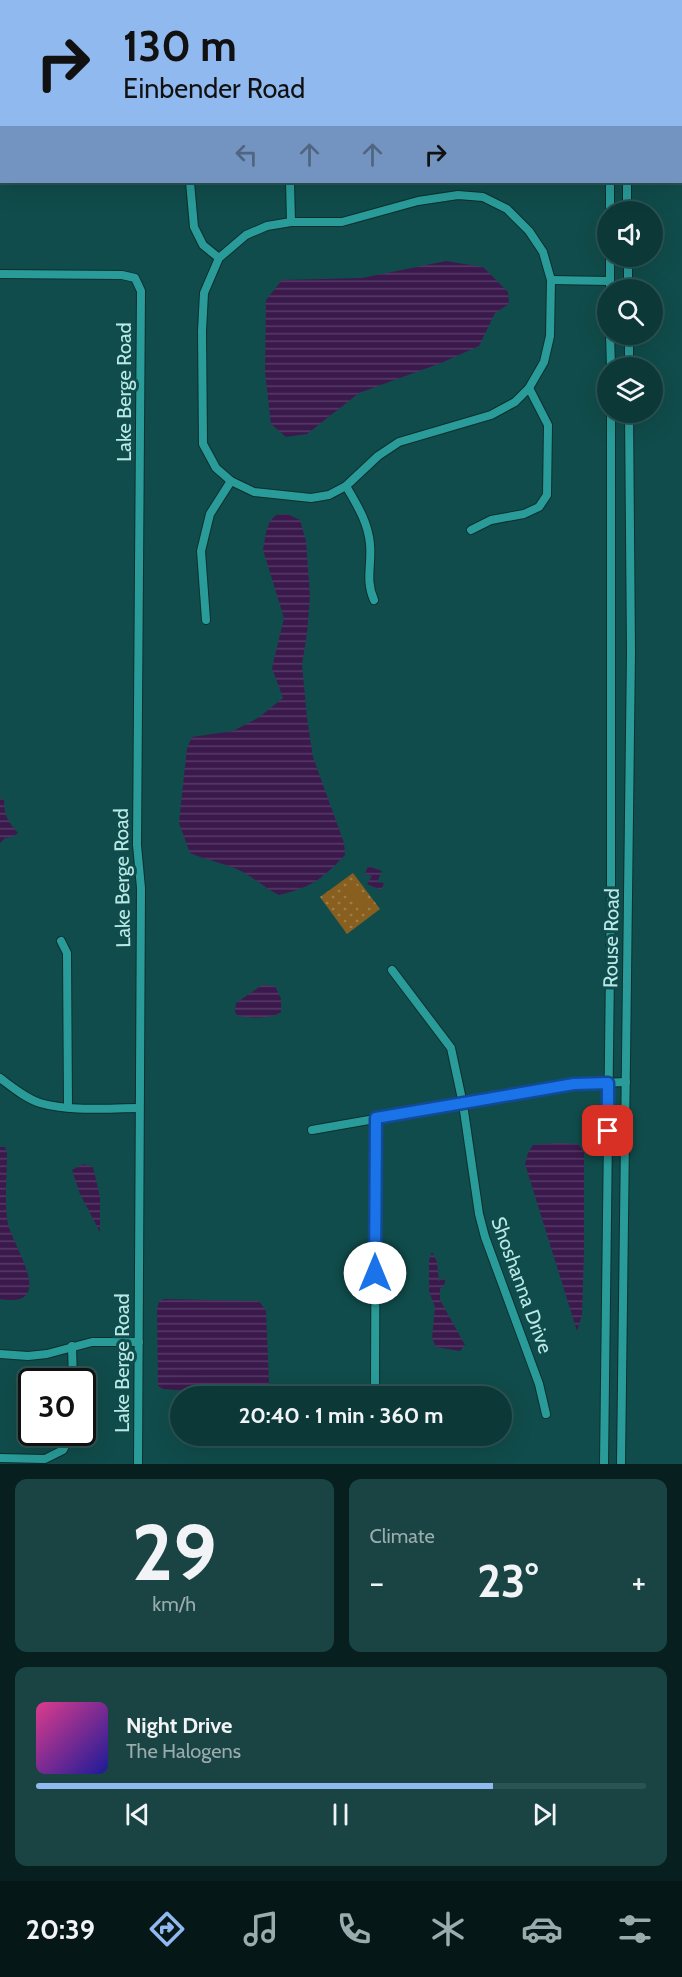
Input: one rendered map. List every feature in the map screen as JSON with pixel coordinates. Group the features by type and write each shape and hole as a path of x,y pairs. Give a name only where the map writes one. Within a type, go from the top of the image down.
{"street":[{"path":"190,183 194,227 203,245 219,258"},
{"path":"290,183 291,222"},
{"path":"610,183 610,201"},
{"path":"627,183 627,201"},
{"path":"458,195 483,197 507,209 529,231 543,252 551,280 550,336 544,362 530,388 515,402 491,415 399,442 378,456 346,486 329,495 311,498 254,492 231,481 216,468 203,444 204,293 219,258 246,235 267,226 291,222 342,222 418,201 458,195"},
{"name":"Lake Berge Road","path":"0,274 122,275 135,278 141,291 137,845 139,873 138,1464"},
{"path":"551,280 597,284"},
{"path":"471,530 491,520 524,514 539,507 547,495 548,425 530,388"},
{"name":"Rouse Road","path":"604,1464 612,573 611,423"},
{"name":"Rouse Road","path":"621,1464 631,652 630,423"},
{"path":"206,620 201,551 210,514 231,481"},
{"path":"346,486 366,521 370,544 369,588 374,600"},
{"path":"61,941 67,953 68,1107"},
{"name":"Shoshanna Drive","path":"392,970 451,1048 463,1104 479,1214 485,1237 539,1384 546,1414"},
{"path":"0,1078 18,1092 40,1103 68,1107 139,1108"},
{"path":"312,1130 574,1084 626,1082"},
{"path":"375,1384 376,1118"},
{"path":"0,1354 28,1356 47,1354 92,1342 139,1342"},
{"path":"72,1346 73,1368"},
{"path":"0,1458 45,1460 63,1450 65,1446"}],"shaded area":[{"path":"446,261 483,267 508,292 509,304 495,313 479,346 441,363 359,393 307,434 286,437 271,424 265,372 266,300 282,280 362,278"},
{"path":"287,514 300,520 306,541 310,596 302,664 313,757 344,843 345,855 316,881 300,889 279,895 239,870 190,853 179,823 187,748 192,737 233,731 258,718 283,698 272,668 284,618 263,550 270,521 276,515"},
{"path":"0,798 4,800 7,818 18,833 5,838 0,843"},
{"path":"368,866 382,871 377,882 384,883 381,890 367,884 372,876 365,874"},
{"path":"353,873 380,909 347,934 320,897"},
{"path":"354,882 372,905 362,913 344,889"},
{"path":"262,985 275,986 281,999 281,1012 260,1018 237,1015 236,1003"},
{"path":"578,1144 584,1152 582,1315 577,1331 525,1164 533,1145"},
{"path":"0,1147 5,1147 7,1153 8,1224 28,1274 29,1285 26,1295 17,1300 0,1299"},
{"path":"83,1164 93,1167 100,1197 100,1232 80,1194 72,1170"},
{"path":"432,1252 437,1262 439,1281 445,1278 445,1283 440,1289 440,1300 465,1345 460,1351 436,1347 432,1338 435,1307 429,1291 429,1260"},
{"path":"164,1299 259,1301 266,1311 269,1383 267,1386 170,1386 170,1390 158,1386 157,1309 159,1301"}],"route":[{"path":"375,1273 376,1118 574,1084 608,1083 608,1131"}]}
